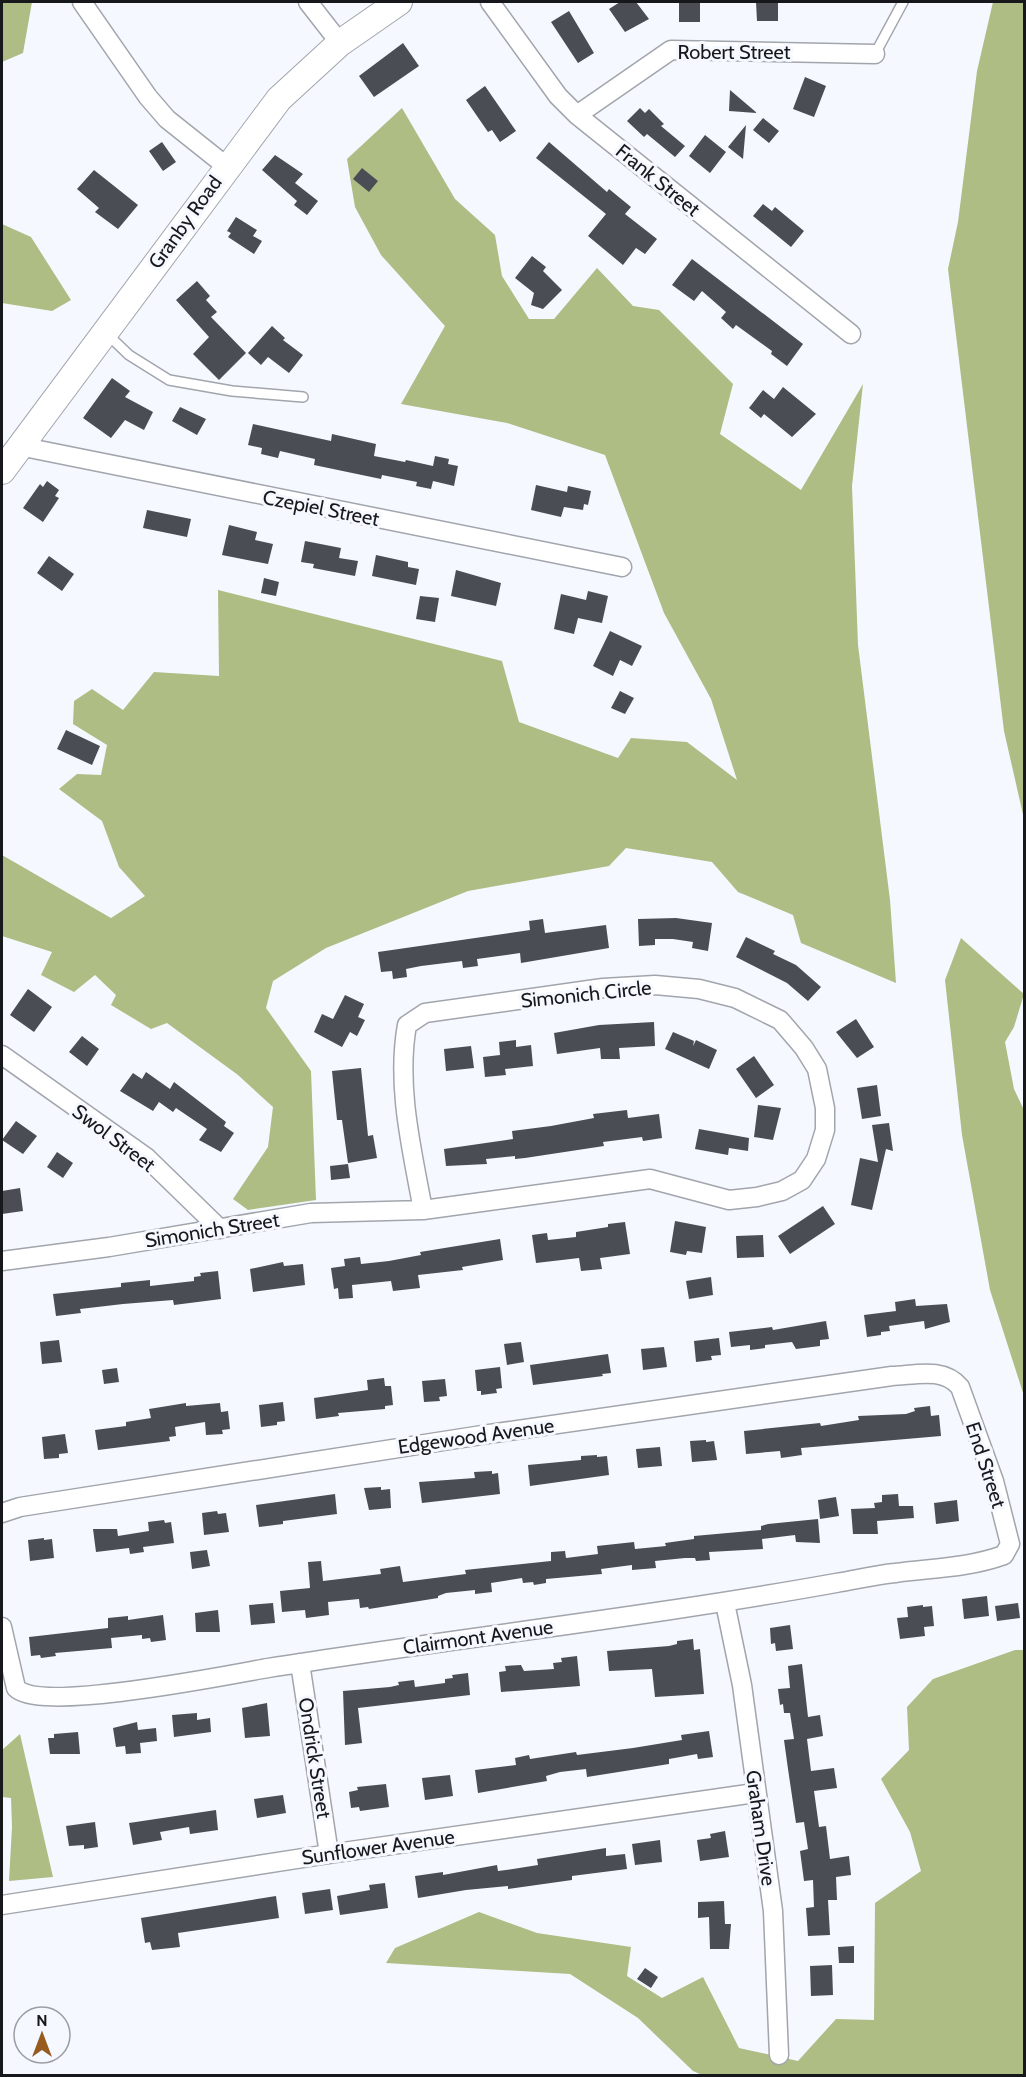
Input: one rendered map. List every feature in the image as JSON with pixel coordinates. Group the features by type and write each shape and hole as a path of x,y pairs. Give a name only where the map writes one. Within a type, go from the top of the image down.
{"main road":[{"name":"Granby Road","path":"2,471 226,166 279,99 340,43 399,2"}],"street":[{"path":"82,2 148,98 167,119 226,166"},
{"path":"308,2 340,43"},
{"name":"Frank Street","path":"490,2 558,96 578,116 851,334"},
{"name":"Robert Street","path":"578,116 671,50 875,54"},
{"name":"Czepiel Street","path":"20,446 622,567"},
{"name":"Simonich Circle","path":"655,985 699,989 735,998 780,1020 804,1048 817,1069 825,1108 825,1130 816,1160 802,1180 782,1191 729,1200 650,1179 423,1210 408,1127 403,1070 407,1025 424,1013 603,988 655,985"},
{"name":"Swol Street","path":"2,1054 146,1157 220,1229"},
{"name":"Simonich Street","path":"2,1260 220,1229 311,1213 423,1210"},
{"name":"Edgewood Avenue","path":"2,1513 20,1507 482,1435 892,1376 940,1373 952,1377"},
{"name":"End Street","path":"952,1377 960,1387 994,1481 1010,1544 1004,1555"},
{"name":"Clairmont Avenue","path":"2,1627 16,1688 21,1693 34,1696 57,1697 135,1690 300,1663 725,1603 893,1573 978,1564 1004,1555"},
{"name":"Graham Drive","path":"725,1603 742,1685 773,1911 779,2055"},
{"name":"Ondrick Street","path":"300,1663 329,1854"},
{"name":"Sunflower Avenue","path":"2,1905 329,1854 755,1793"}],"lane":[{"path":"875,54 903,2"},
{"path":"104,332 129,355 169,380 232,391 303,397"}],"green space":[{"path":"2,2 32,2 23,53 2,62"},
{"path":"993,2 1024,2 1024,819 1004,731 948,269 958,222 977,71"},
{"path":"402,108 455,199 495,235 502,276 529,319 554,319 597,268 633,306 659,310 733,384 720,434 801,490 863,384 852,486 858,645 890,900 896,983 801,943 793,915 738,892 712,862 626,848 609,866 468,891 326,948 273,981 266,1008 311,1071 316,1200 248,1210 233,1199 268,1147 273,1107 238,1075 167,1023 151,1029 111,1005 116,995 95,975 74,992 41,975 52,952 2,936 2,855 111,918 145,896 119,867 102,821 59,789 77,774 101,775 107,745 73,724 74,701 92,689 123,710 154,672 219,676 218,590 502,661 519,722 618,758 631,738 687,742 737,780 711,699 664,613 605,455 507,423 401,404 445,326 381,255 355,207 347,159"},
{"path":"2,224 31,237 71,300 52,311 2,303"},
{"path":"961,938 1024,994 1014,1027 1005,1042 1014,1089 1024,1110 1024,1396 990,1290 962,1135 945,980"},
{"path":"1015,1650 1024,1650 1024,2075 702,2075 693,2071 638,2018 570,1974 386,1963 395,1948 479,1912 537,1933 631,1947 627,1976 662,1998 703,1977 739,2048 798,2061 836,2019 874,2020 875,1903 921,1871 910,1832 881,1779 909,1750 907,1707 933,1679"},
{"path":"20,1734 53,1877 9,1881 11,1798 2,1797 2,1750"}],"building":[{"path":"620,2 636,2 649,19 625,32 609,9"},
{"path":"679,2 700,2 700,22 679,22"},
{"path":"756,2 778,2 778,21 757,21"},
{"path":"569,11 594,53 578,63 551,22"},
{"path":"403,43 419,66 374,97 359,76"},
{"path":"805,77 826,86 814,117 793,109"},
{"path":"485,86 516,131 500,142 492,130 488,132 466,100"},
{"path":"730,90 757,113 729,111"},
{"path":"640,108 645,113 649,109 664,124 661,126 685,146 675,157 647,134 644,137 627,121"},
{"path":"763,118 779,131 769,143 753,130"},
{"path":"746,125 743,159 728,147"},
{"path":"705,135 726,152 710,173 689,156"},
{"path":"162,142 176,162 163,171 149,151"},
{"path":"549,142 607,192 609,189 631,207 625,214 657,239 645,254 636,248 623,265 588,236 606,214 536,158"},
{"path":"275,155 303,174 295,183 318,201 307,215 294,205 297,201 262,170"},
{"path":"362,168 378,181 369,192 353,179"},
{"path":"94,170 138,205 118,229 95,212 99,208 77,189"},
{"path":"763,204 772,211 775,207 804,231 791,247 753,216"},
{"path":"236,217 257,230 253,236 262,241 254,254 228,237 231,233 227,231"},
{"path":"532,256 546,267 543,271 562,290 543,309 531,305 534,293 515,278"},
{"path":"692,259 803,344 787,366 771,354 772,351 736,325 733,329 721,318 726,312 702,291 694,301 672,285"},
{"path":"197,281 210,296 206,300 217,312 211,317 246,353 219,380 193,354 209,337 176,300"},
{"path":"272,326 285,338 283,340 303,355 289,373 268,357 261,365 248,353"},
{"path":"112,378 130,391 125,397 153,412 144,430 125,420 111,438 83,418"},
{"path":"783,387 816,414 792,437 764,414 761,418 749,408 763,390 774,399"},
{"path":"180,407 206,419 197,435 172,421"},
{"path":"253,424 331,441 332,434 376,444 374,456 405,462 406,460 433,466 435,456 449,459 448,464 458,466 454,486 433,481 431,489 416,486 417,482 382,475 381,479 314,465 315,459 280,451 278,458 261,454 262,448 248,445"},
{"path":"47,481 59,490 55,496 59,498 43,522 23,508 40,484 43,487"},
{"path":"536,485 567,492 568,486 591,491 588,505 584,504 583,510 564,507 561,517 531,510"},
{"path":"147,510 191,519 187,537 143,528"},
{"path":"229,525 257,532 255,540 273,544 268,564 222,555"},
{"path":"305,541 341,548 339,558 358,561 355,576 313,568 314,564 301,562"},
{"path":"376,555 408,562 408,567 419,569 416,585 372,576"},
{"path":"49,556 74,574 62,591 37,573"},
{"path":"456,570 501,583 496,606 451,596"},
{"path":"264,578 279,582 276,596 261,593"},
{"path":"588,591 608,596 602,623 578,618 574,634 554,629 561,594 586,600"},
{"path":"420,596 439,598 435,622 416,619"},
{"path":"610,631 642,646 632,666 620,660 613,676 593,666"},
{"path":"620,691 634,698 625,714 611,708"},
{"path":"66,730 100,746 92,765 57,749"},
{"path":"676,918 712,923 708,951 692,948 693,942 673,939 655,939 655,945 639,946 638,919"},
{"path":"543,919 545,933 606,925 609,948 521,963 520,953 477,959 478,966 463,968 462,961 421,966 406,969 407,977 393,979 392,971 381,972 378,952 530,930 529,921"},
{"path":"746,937 775,951 773,954 796,965 821,987 808,1001 787,983 736,957"},
{"path":"28,989 52,1007 34,1032 10,1015"},
{"path":"345,995 364,1004 358,1017 365,1020 357,1036 350,1032 342,1047 314,1032 322,1014 333,1019"},
{"path":"856,1019 874,1047 857,1058 836,1032"},
{"path":"654,1022 655,1046 619,1048 620,1059 601,1059 600,1048 557,1054 554,1033 599,1025"},
{"path":"673,1032 694,1041 693,1046 696,1040 717,1050 709,1069 665,1049"},
{"path":"82,1036 99,1049 87,1066 69,1052"},
{"path":"516,1040 516,1047 531,1045 533,1066 505,1069 506,1075 485,1077 483,1057 500,1055 499,1042"},
{"path":"471,1046 474,1068 446,1071 444,1049"},
{"path":"754,1056 774,1085 756,1098 736,1069"},
{"path":"361,1068 368,1136 373,1135 377,1158 348,1163 342,1120 337,1120 332,1071"},
{"path":"146,1072 170,1089 174,1082 226,1122 224,1126 234,1133 221,1152 199,1140 207,1129 176,1108 173,1112 159,1102 153,1111 120,1091 133,1073 142,1079"},
{"path":"877,1085 881,1116 862,1119 857,1088"},
{"path":"758,1105 781,1108 773,1140 754,1137"},
{"path":"627,1110 628,1118 659,1114 662,1138 643,1141 642,1137 603,1142 604,1146 525,1158 515,1159 515,1156 486,1159 487,1164 446,1166 444,1149 513,1139 512,1131 594,1118 593,1114"},
{"path":"16,1121 37,1136 23,1154 2,1140"},
{"path":"889,1123 893,1151 886,1149 872,1210 851,1205 860,1158 878,1162 872,1125"},
{"path":"699,1129 749,1138 748,1151 729,1148 728,1155 695,1149"},
{"path":"57,1152 73,1163 63,1178 47,1167"},
{"path":"348,1164 350,1178 331,1180 330,1166"},
{"path":"20,1188 23,1211 2,1214 2,1191"},
{"path":"823,1206 835,1224 790,1254 778,1236"},
{"path":"675,1221 706,1227 702,1253 687,1251 686,1255 670,1252"},
{"path":"625,1222 630,1254 600,1258 602,1269 581,1271 579,1258 536,1263 532,1235 547,1233 548,1240 576,1237 576,1232"},
{"path":"763,1235 764,1257 737,1258 736,1236"},
{"path":"500,1239 503,1260 462,1267 463,1270 418,1275 420,1288 393,1291 391,1281 352,1285 353,1298 339,1299 338,1288 334,1289 331,1268 345,1266 344,1259 360,1257 361,1264 389,1261 421,1255 420,1252"},
{"path":"283,1262 284,1266 303,1264 305,1285 253,1292 250,1269"},
{"path":"218,1271 221,1299 174,1305 173,1300 123,1304 80,1309 81,1313 56,1316 53,1294 121,1287 121,1283 150,1280 150,1286 194,1281 194,1277 201,1276 200,1273"},
{"path":"711,1277 713,1295 689,1299 686,1281"},
{"path":"915,1299 916,1306 947,1304 950,1322 925,1329 924,1321 889,1326 890,1331 867,1337 864,1315 896,1311 895,1302"},
{"path":"826,1321 829,1339 820,1340 820,1346 796,1349 792,1342 765,1345 765,1348 750,1350 750,1345 731,1347 729,1332 772,1327 773,1330"},
{"path":"719,1338 721,1355 711,1356 712,1360 696,1362 694,1341"},
{"path":"59,1340 62,1362 42,1364 40,1342"},
{"path":"521,1342 524,1362 507,1365 504,1344"},
{"path":"664,1347 667,1367 643,1370 641,1349"},
{"path":"608,1354 611,1373 533,1385 530,1365"},
{"path":"500,1367 502,1388 496,1389 497,1393 481,1395 481,1391 477,1391 475,1370"},
{"path":"117,1368 119,1382 104,1384 102,1370"},
{"path":"384,1378 385,1386 391,1386 393,1405 385,1406 385,1409 338,1413 339,1416 316,1419 314,1398 368,1390 367,1380"},
{"path":"445,1379 447,1396 439,1397 440,1401 424,1402 422,1381"},
{"path":"283,1402 285,1421 277,1422 277,1425 261,1427 259,1405"},
{"path":"186,1403 186,1406 220,1403 221,1412 228,1411 230,1429 222,1430 223,1434 206,1435 205,1422 175,1427 176,1436 169,1437 170,1441 98,1450 95,1430 126,1426 126,1422 151,1418 149,1409"},
{"path":"930,1406 931,1416 939,1415 941,1436 801,1448 802,1455 781,1458 780,1451 746,1454 744,1431 820,1423 821,1426 859,1420 858,1416 906,1414 915,1411 914,1408"},
{"path":"65,1434 68,1453 59,1454 59,1458 44,1459 42,1437"},
{"path":"706,1440 706,1442 714,1441 717,1460 692,1462 690,1441"},
{"path":"660,1447 662,1466 638,1468 636,1449"},
{"path":"597,1455 597,1457 607,1456 609,1475 530,1486 528,1465 581,1460 581,1456"},
{"path":"492,1471 492,1474 498,1473 500,1494 422,1503 419,1482 475,1478 474,1472"},
{"path":"381,1487 381,1490 390,1489 391,1508 369,1510 364,1488"},
{"path":"335,1494 337,1514 283,1521 283,1524 259,1527 256,1505"},
{"path":"898,1494 899,1506 913,1506 914,1518 877,1521 878,1534 853,1534 851,1509 875,1508 874,1503 882,1502 882,1495"},
{"path":"836,1497 839,1516 820,1519 818,1500"},
{"path":"957,1500 959,1521 936,1524 934,1503"},
{"path":"217,1511 218,1514 226,1513 229,1532 204,1535 202,1513"},
{"path":"818,1519 820,1543 796,1542 795,1535 762,1539 763,1549 709,1552 710,1560 696,1561 695,1558 685,1558 655,1561 656,1568 632,1570 632,1565 601,1569 602,1574 546,1579 546,1583 534,1585 533,1582 523,1583 522,1578 491,1583 492,1592 475,1594 475,1590 446,1593 438,1598 369,1609 368,1607 360,1608 359,1599 328,1602 329,1615 306,1618 305,1610 282,1612 280,1591 310,1588 308,1562 321,1561 323,1581 381,1574 380,1569 400,1566 403,1582 466,1574 465,1570 551,1561 551,1552 565,1551 566,1558 598,1554 597,1546 634,1542 635,1549 666,1546 665,1543 694,1539 694,1536 761,1530 761,1526 768,1524"},
{"path":"164,1520 165,1523 171,1522 174,1543 143,1547 144,1552 130,1554 129,1548 96,1552 93,1529 117,1529 118,1536 149,1531 148,1522"},
{"path":"44,1538 44,1540 52,1539 54,1558 30,1561 28,1540"},
{"path":"207,1550 210,1566 192,1569 190,1552"},
{"path":"987,1596 989,1616 964,1619 962,1599"},
{"path":"273,1603 275,1623 251,1625 249,1605"},
{"path":"1018,1603 1020,1618 997,1621 995,1606"},
{"path":"923,1605 923,1607 932,1606 934,1626 924,1627 925,1636 900,1639 897,1618 908,1617 907,1607"},
{"path":"218,1610 220,1632 196,1632 195,1613"},
{"path":"163,1615 166,1640 151,1642 150,1638 142,1639 142,1635 111,1638 112,1648 55,1653 56,1656 41,1658 40,1655 31,1656 29,1637 108,1628 108,1618 128,1616 128,1620"},
{"path":"790,1625 793,1649 776,1651 775,1643 771,1644 770,1628"},
{"path":"693,1639 694,1650 700,1649 704,1694 655,1697 652,1669 609,1671 607,1651 669,1646 677,1644 677,1641"},
{"path":"577,1656 580,1686 501,1692 499,1672 506,1671 505,1666 521,1665 524,1671 554,1669 553,1663 562,1662 561,1658"},
{"path":"802,1664 808,1717 820,1715 823,1736 807,1739 811,1771 834,1768 837,1788 814,1791 819,1827 826,1826 830,1859 849,1856 851,1875 836,1877 837,1900 828,1900 830,1935 808,1936 806,1908 814,1907 813,1880 804,1881 800,1851 808,1849 804,1822 796,1823 784,1740 794,1739 790,1713 784,1713 783,1704 780,1705 778,1689 790,1688 788,1666"},
{"path":"468,1673 470,1695 358,1708 362,1743 345,1745 343,1691 390,1687 399,1685 398,1682 414,1680 415,1687 445,1683 445,1679 453,1678 452,1675"},
{"path":"267,1703 270,1736 245,1738 242,1708"},
{"path":"197,1713 197,1720 210,1718 211,1732 174,1737 172,1715"},
{"path":"137,1722 138,1730 156,1728 157,1741 140,1743 141,1753 126,1754 125,1746 116,1747 113,1728"},
{"path":"709,1731 713,1757 698,1759 697,1754 669,1759 669,1764 587,1777 586,1769 560,1772 546,1776 547,1781 478,1793 475,1770 516,1765 515,1758 529,1755 530,1759 576,1752 577,1755 633,1748 682,1740 681,1735"},
{"path":"78,1732 80,1754 50,1754 48,1738 54,1738 54,1734"},
{"path":"450,1775 453,1796 425,1800 422,1778"},
{"path":"386,1784 389,1807 360,1811 359,1807 351,1808 349,1792 358,1790 357,1787"},
{"path":"283,1795 286,1813 257,1818 254,1799"},
{"path":"216,1810 218,1830 190,1834 189,1827 160,1832 162,1840 133,1845 129,1823"},
{"path":"95,1822 98,1847 84,1849 84,1845 69,1846 66,1826"},
{"path":"725,1831 729,1857 700,1861 697,1840 711,1838 710,1834"},
{"path":"660,1840 662,1862 635,1865 632,1844"},
{"path":"606,1848 606,1856 625,1854 627,1869 572,1876 572,1880 508,1889 508,1886 466,1890 418,1898 415,1876 443,1872 443,1875 497,1865 498,1871 513,1869 538,1865 537,1859"},
{"path":"385,1883 388,1908 340,1915 337,1896 370,1890 369,1885"},
{"path":"330,1889 333,1910 305,1914 302,1893"},
{"path":"276,1896 279,1918 178,1933 180,1947 152,1950 150,1942 145,1943 141,1918"},
{"path":"724,1901 725,1924 731,1924 729,1949 710,1949 709,1917 698,1918 698,1902"},
{"path":"854,1946 854,1963 839,1963 838,1947"},
{"path":"832,1965 833,1995 811,1996 810,1966"},
{"path":"645,1968 658,1977 651,1988 637,1979"}]}
